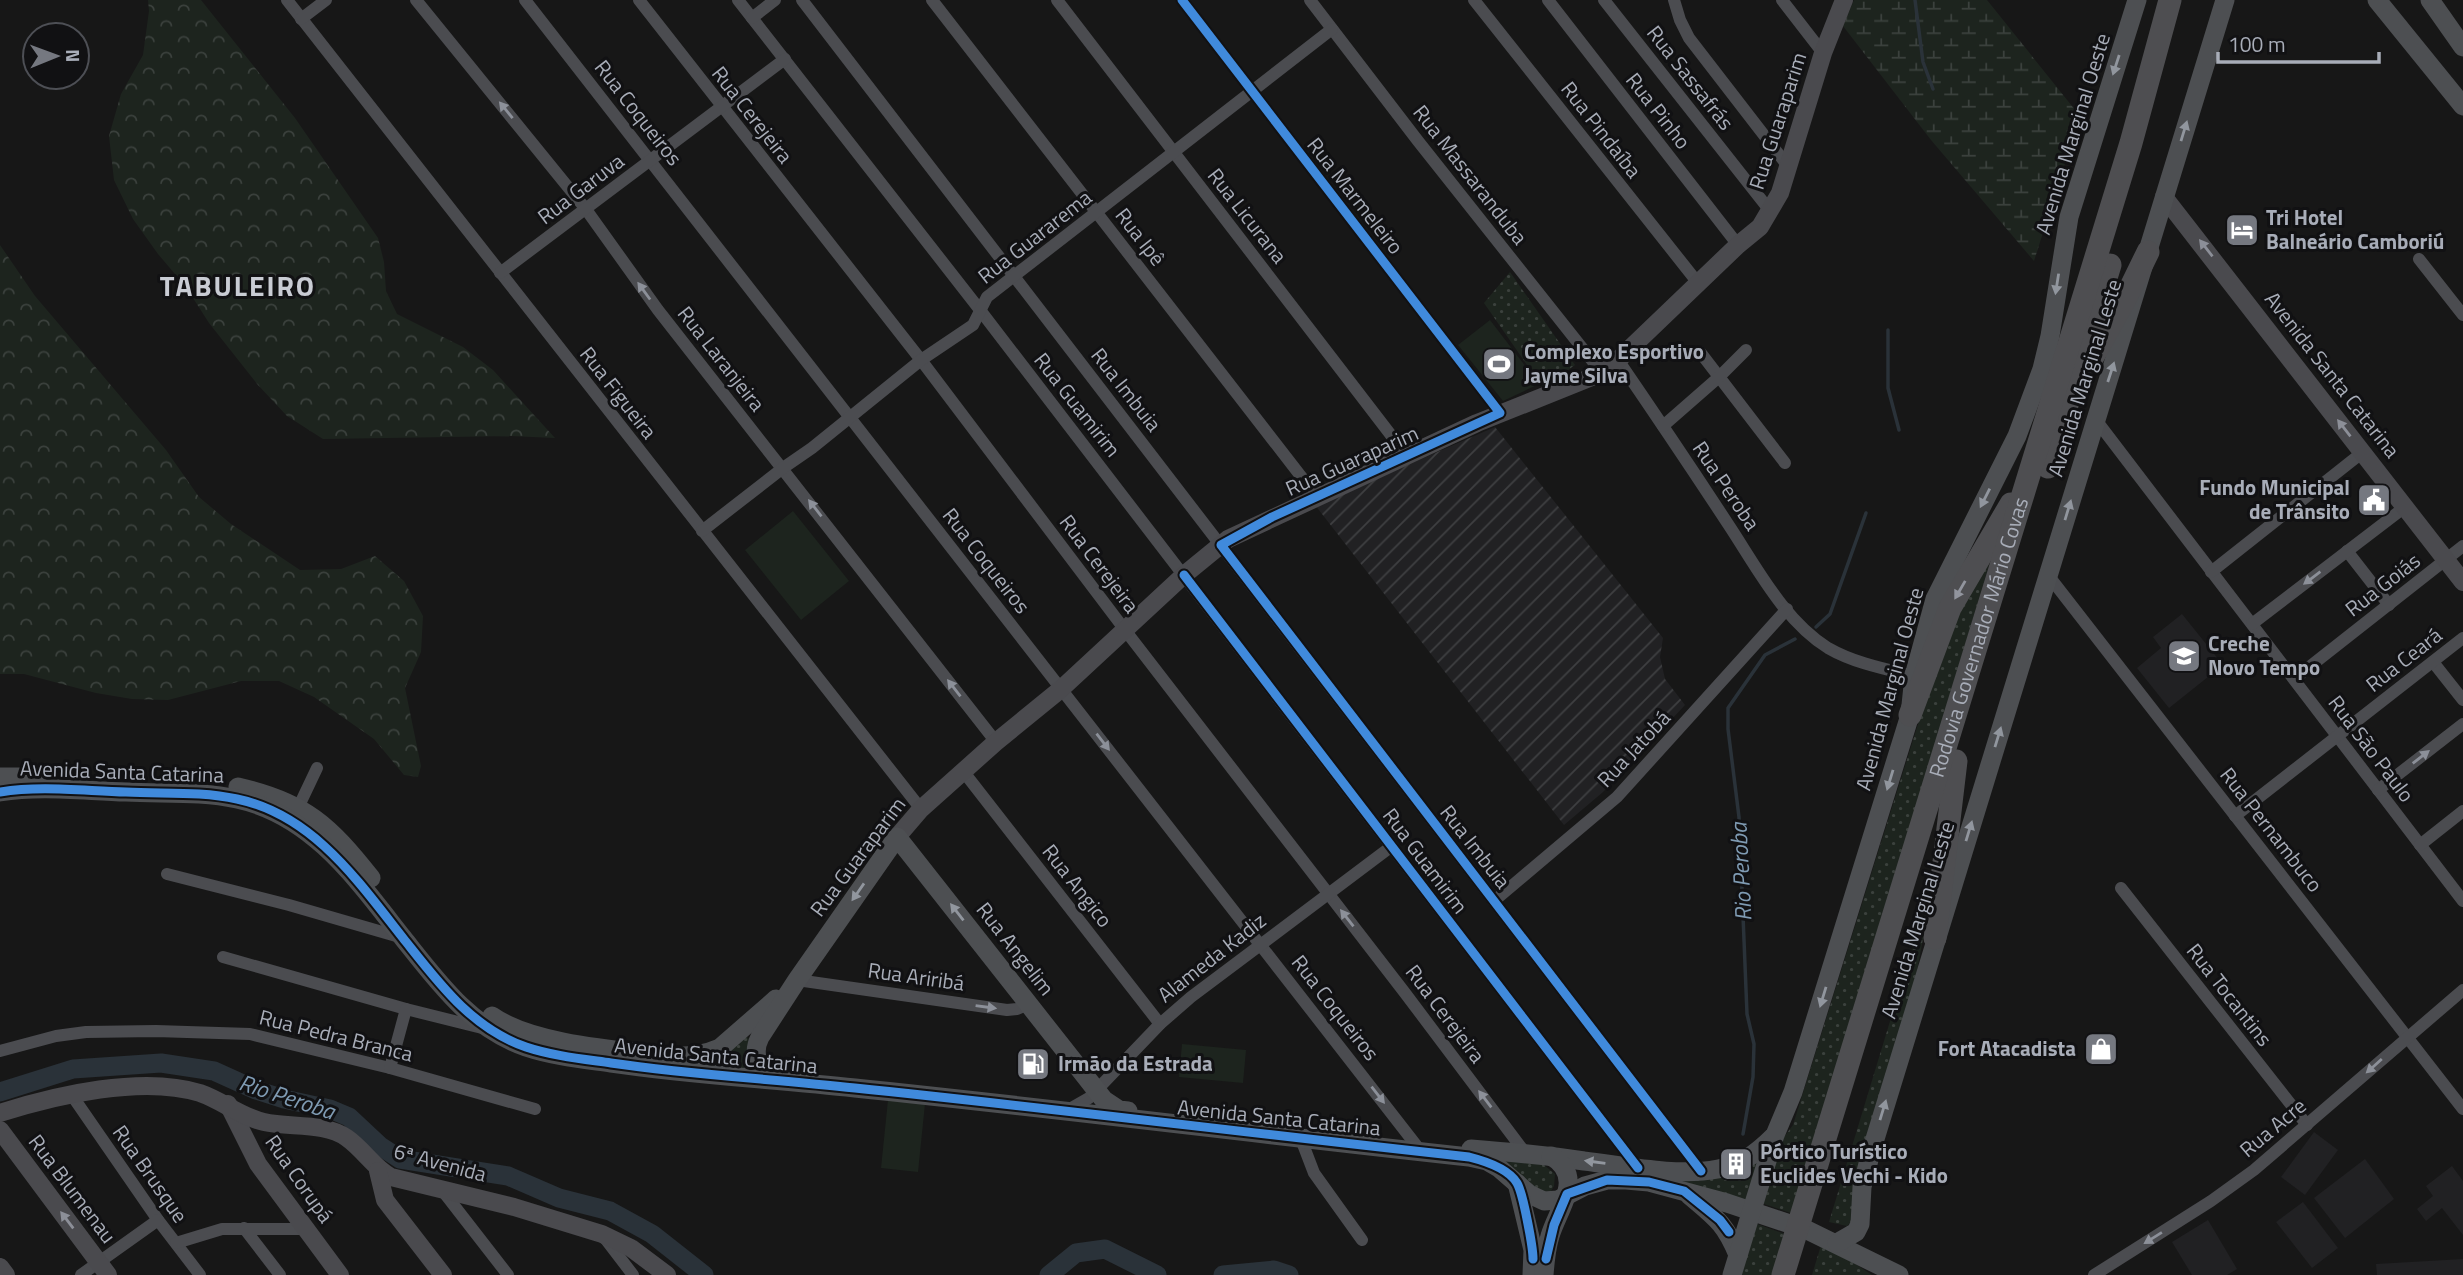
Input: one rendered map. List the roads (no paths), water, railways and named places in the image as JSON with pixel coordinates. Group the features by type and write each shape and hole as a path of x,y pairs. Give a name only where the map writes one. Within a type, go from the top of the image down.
{"highway":[{"name":"Rodovia Governador Mário Covas","path":"1799,1275 1805,1230 2031,468 2131,143 2170,0"},
{"name":"Rodovia Governador Mário Covas","path":"1783,1275 1805,1230 1956,761 2072,391 2156,113 2186,0"},
{"path":"2072,391 2125,299 2148,252"},
{"path":"1910,715 1950,608 2031,468"},
{"path":"1935,938 1956,761"}],"main road":[{"name":"Avenida Marginal Oeste","path":"1732,1275 1775,1135 1794,1092 1910,715 1914,676 1935,599 2017,436 2042,369 2050,336 2069,217 2137,0"},
{"name":"Avenida Marginal Leste","path":"1837,1243 1856,1232 1860,1224 1865,1171 2225,0"},
{"path":"2377,0 2463,106"},
{"path":"2430,0 2463,47"},
{"name":"Avenida Santa Catarina","path":"0,777 207,783 265,793 298,808 334,832 443,968 466,993 500,1021 513,1028 558,1040 669,1056 697,1056 720,1048"},
{"name":"Avenida Santa Catarina","path":"0,792 38,789 207,795 237,799 262,807 314,836 340,860 456,1002 489,1030 528,1048 654,1070 771,1079 1469,1157 1487,1161 1499,1168 1529,1194 1544,1201 1558,1200 1567,1194 1607,1180 1648,1182 1752,1210 1837,1243 1899,1275"},
{"name":"Rua Guaraparim","path":"756,1054 760,1037 797,979 897,836"},
{"name":"Rua Angelim","path":"897,836 1097,1090"},
{"name":"Rua Guaraparim","path":"720,1048 797,979"},
{"name":"Avenida Santa Catarina","path":"756,1054 759,1065 771,1079"},
{"name":"Avenida Santa Catarina","path":"1097,1090 1110,1106 1119,1110 1416,1145 1551,1156 1638,1168 1701,1171 1738,1163 1763,1147 1775,1135"},
{"path":"1544,1275 1549,1240 1567,1194 1567,1172 1559,1161 1551,1156"},
{"path":"1517,1183 1533,1250 1532,1275"},
{"path":"1684,1191 1724,1225 1738,1255"}],"street":[{"name":"Rua Figueira","path":"287,0 921,808"},
{"path":"301,19 326,0"},
{"name":"Rua Laranjeira","path":"416,0 585,208 658,310 996,742"},
{"name":"Rua Coqueiros","path":"526,0 1416,1145"},
{"name":"Rua Cerejeira","path":"639,0 921,360 1526,1154"},
{"name":"Rua Guamirim","path":"738,0 980,310 1638,1168"},
{"path":"752,18 775,0"},
{"name":"Rua Imbuia","path":"802,0 1701,1171"},
{"name":"Rua Ipê","path":"932,0 1317,497"},
{"name":"Rua Licurana","path":"1057,0 1407,456"},
{"name":"Rua Marmeleiro","path":"1182,0 1500,413"},
{"name":"Rua Massaranduba","path":"1310,0 1602,373"},
{"name":"Rua Pindaíba","path":"1474,0 1698,283"},
{"name":"Rua Pinho","path":"1548,0 1738,245"},
{"name":"Rua Sassafrás","path":"1604,0 1771,212"},
{"path":"1674,0 1689,38 1787,166"},
{"path":"1782,0 1823,53"},
{"name":"Rua Guaraparim","path":"897,836 921,808 1060,689 1184,575 1221,545 1254,526 1500,413 1602,373 1618,360 1760,227 1771,212 1780,193 1823,53 1844,0"},
{"name":"Rua Guararema","path":"702,531 921,360 973,325 987,297 1332,29"},
{"name":"Rua Garuva","path":"500,273 785,59"},
{"name":"Avenida Santa Catarina","path":"2164,197 2463,582"},
{"path":"2419,259 2463,315"},
{"path":"1663,426 1746,350"},
{"path":"1700,352 1785,463"},
{"name":"Rua Peroba","path":"1618,360 1787,609 1827,647 1846,656 1914,676"},
{"name":"Rua São Paulo","path":"2096,420 2462,899"},
{"path":"2211,572 2363,452"},
{"path":"2252,624 2405,507"},
{"name":"Rua Goiás","path":"2294,679 2463,546"},
{"path":"2347,551 2389,605"},
{"name":"Rua Pernambuco","path":"2048,575 2463,1109"},
{"name":"Rua Jatobá","path":"1494,901 1617,797 1787,609"},
{"name":"Rua Ceará","path":"2235,816 2463,638"},
{"path":"2433,662 2463,700"},
{"path":"2378,790 2463,724"},
{"path":"298,808 317,768"},
{"name":"Rua Angico","path":"963,771 1160,1024"},
{"path":"2420,845 2463,811"},
{"name":"Alameda Kadiz","path":"1066,1111 1083,1103 1160,1024 1191,997 1392,846"},
{"path":"167,874 403,938"},
{"name":"Rua Tocantins","path":"2121,888 2307,1125"},
{"path":"223,957 406,1010 489,1030"},
{"name":"Rua Ariribá","path":"797,979 1007,1010 1029,1004"},
{"name":"Rua Acre","path":"2094,1275 2255,1170 2463,990"},
{"path":"390,1068 406,1010"},
{"name":"Rua Pedra Branca","path":"0,1051 56,1036 86,1032 156,1031 263,1036 535,1109"},
{"name":"6ª Avenida","path":"0,1113 71,1094 111,1088 163,1087 199,1093 265,1122 339,1134 355,1145 379,1171 401,1181 514,1207 602,1234 631,1248 654,1272"},
{"name":"Rua Brusque","path":"71,1094 158,1220 200,1275"},
{"name":"Rua Corupá","path":"228,1104 258,1164 340,1275"},
{"name":"Rua Blumenau","path":"0,1130 103,1269"},
{"path":"1301,1139 1314,1172 1362,1240"},
{"path":"379,1171 385,1200 443,1275"},
{"path":"442,1189 509,1275"},
{"path":"81,1275 103,1269 158,1220"},
{"path":"244,1228 280,1275"},
{"path":"176,1243 214,1230 305,1229"},
{"path":"602,1234 633,1275"},
{"path":"0,1267 6,1275"}],"waterway":[{"name":"Rio Peroba","path":"1915,0 1923,62 1933,89"},
{"name":"Rio Peroba","path":"1888,330 1888,388 1899,430"},
{"name":"Rio Peroba","path":"1816,627 1830,614 1866,513"},
{"name":"Rio Peroba","path":"1743,1134 1753,1077 1754,1044 1747,1014 1739,817 1728,729 1728,708 1765,655 1795,639"},
{"name":"Rio Peroba","path":"0,1092 73,1069 161,1063 214,1071 256,1090 330,1109 349,1117 380,1146 400,1159 508,1176 559,1198 610,1211 652,1234 704,1275"},
{"name":"Rio Peroba","path":"1049,1275 1076,1253 1105,1249 1157,1275"},
{"name":"Rio Peroba","path":"1223,1275 1274,1270 1289,1275"}],"place":[{"name":"Tri Hotel Balneário Camboriú","path":"2242,230"},
{"name":"Complexo Esportivo Jayme Silva","path":"1499,364"},
{"name":"Fundo Municipal de Trânsito","path":"2374,500"},
{"name":"Creche Novo Tempo","path":"2184,656"},
{"name":"Fort Atacadista","path":"2101,1049"},
{"name":"Irmão da Estrada","path":"1033,1064"},
{"name":"Pórtico Turístico Euclides Vechi - Kido","path":"1736,1164"}],"district":[{"name":"TABULEIRO","path":"238,286"}]}
